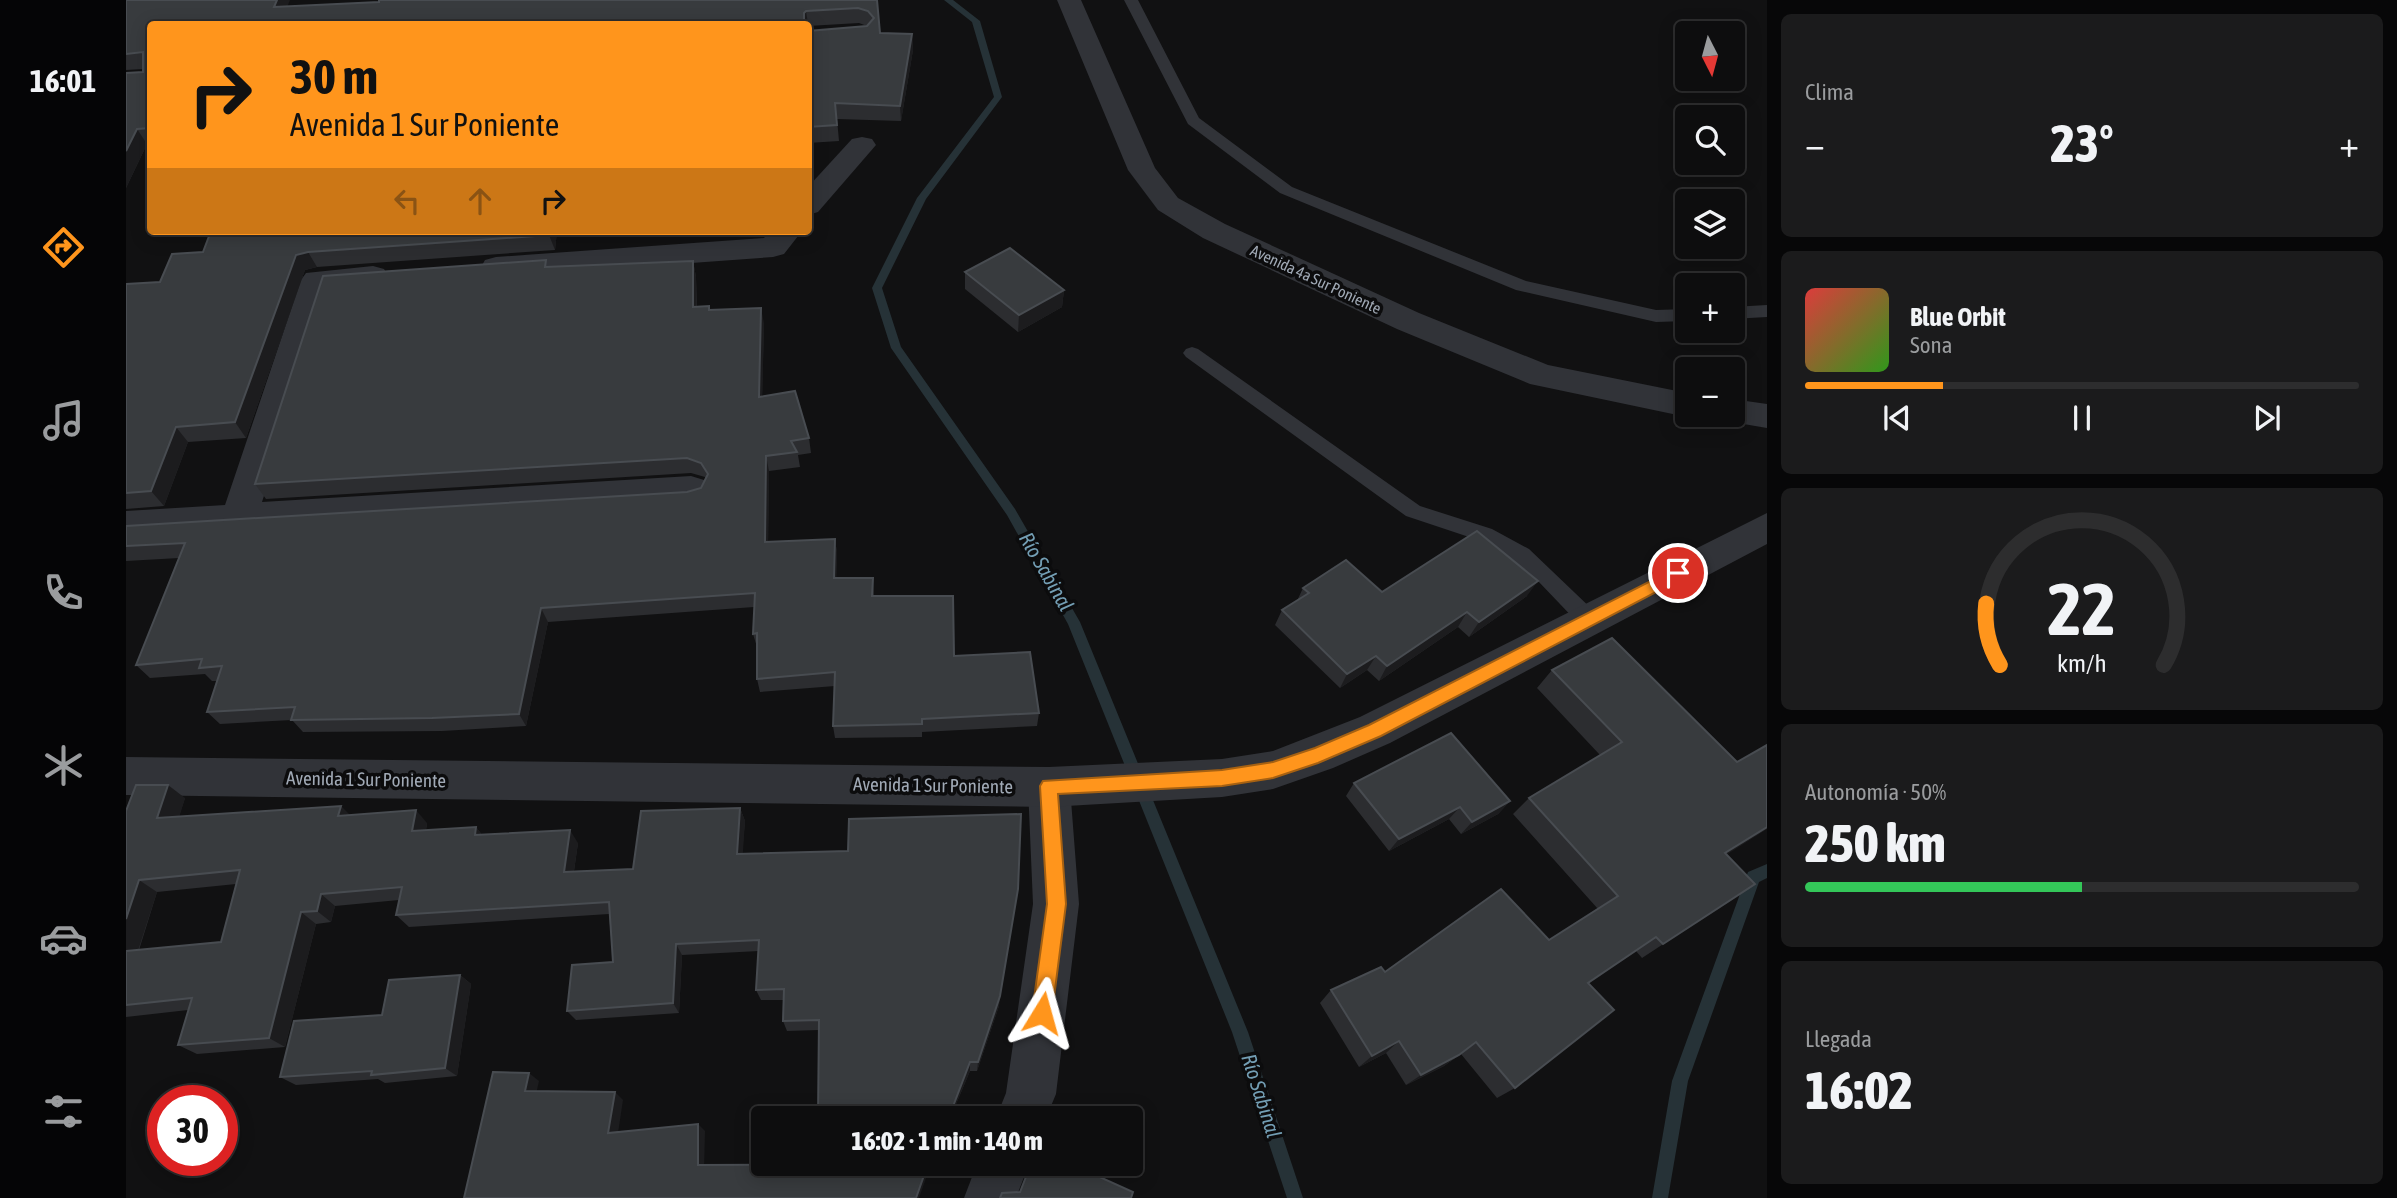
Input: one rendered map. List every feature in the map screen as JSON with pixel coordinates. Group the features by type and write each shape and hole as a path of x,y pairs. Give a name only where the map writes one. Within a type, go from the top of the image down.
{"street":[{"name":"Avenida 4a Sur Poniente","path":"1069,0 1142,170 1168,204 1214,232 1396,316 1542,376 1675,403"},
{"path":"812,201 862,145"},
{"path":"469,269 773,247 784,235"},
{"path":"239,517 317,280 400,274"},
{"path":"1745,413 1767,416"},
{"path":"126,525 691,490"},
{"name":"Avenida 1 Sur Poniente","path":"126,776 1062,786 1222,778 1273,770 1330,750 1375,730 1767,527"},
{"path":"1026,1106 1031,1094 1056,904 1062,786"},
{"path":"990,1198 998,1176"}],"lane":[{"path":"1131,0 1194,121 1286,190 1522,286 1656,317 1675,316"},
{"path":"1745,313 1767,312"},
{"path":"1192,353 1413,511 1435,522 1492,537 1523,553 1589,620"}],"building":[{"path":"126,0 277,0 274,7 379,0 877,0 880,33 912,34 900,106 835,103 837,125 812,127 812,31 867,26 874,18 868,11 858,8 806,11 804,21 147,21 147,128 137,129 126,151 126,73 143,72 143,52 126,54"},
{"path":"209,235 549,235 296,255 235,422 176,427 151,491 126,493 126,284 160,282 172,254 203,252"},
{"path":"1010,248 1064,290 1019,315 965,272"},
{"path":"546,260 545,267 693,261 693,307 709,306 709,310 761,308 759,397 795,391 809,438 791,441 797,452 766,456 765,542 835,539 834,578 873,578 872,596 953,596 954,656 1030,652 1039,713 922,719 922,724 833,726 835,672 757,679 757,633 753,634 755,593 541,608 519,714 291,720 295,707 207,712 222,666 199,668 202,659 136,665 185,543 126,546 126,526 687,492 701,488 708,474 701,463 687,458 255,484 323,276"},
{"path":"1477,531 1538,581 1479,622 1467,612 1387,666 1376,656 1347,674 1282,610 1309,593 1303,588 1346,560 1382,592"},
{"path":"1612,638 1737,762 1767,745 1767,827 1725,853 1755,884 1663,944 1656,937 1588,983 1614,1010 1515,1088 1476,1042 1459,1055 1421,1075 1399,1041 1372,1056 1331,990 1381,967 1385,972 1501,889 1549,940 1618,896 1529,798 1622,742 1552,670"},
{"path":"1451,733 1510,801 1472,822 1460,807 1399,839 1354,783"},
{"path":"136,785 168,785 157,818 341,806 338,816 416,810 412,831 476,827 475,835 570,830 564,872 633,869 641,811 740,808 737,854 848,851 849,819 1021,814 1018,889 1000,996 978,1062 970,1062 953,1106 818,1106 819,1020 783,1021 784,989 756,990 759,940 676,944 673,1003 567,1011 572,965 613,962 609,902 396,915 402,887 321,894 317,911 301,912 269,1038 178,1045 192,998 126,1005 126,951 221,942 240,870 139,880 126,919 126,811"},
{"path":"460,975 445,1068 371,1075 372,1071 280,1077 294,1021 382,1015 389,980"},
{"path":"493,1072 529,1073 525,1091 615,1092 608,1133 698,1124 698,1165 751,1165 751,1176 924,1176 916,1198 464,1198"},
{"path":"1026,1176 1098,1176 1133,1192 1131,1198 1000,1198 1002,1193 1020,1192"}],"waterway":[{"name":"Río Sabinal","path":"948,0 976,21 998,97 922,198 877,288 896,348 1011,512 1074,622 1240,1032 1295,1198"},
{"name":"Río Sabinal","path":"1660,1198 1680,1081 1753,877 1767,871"}],"route":[{"path":"1042,1013 1056,904 1049,786 1222,778 1273,770 1318,755 1375,730 1678,573"}]}
